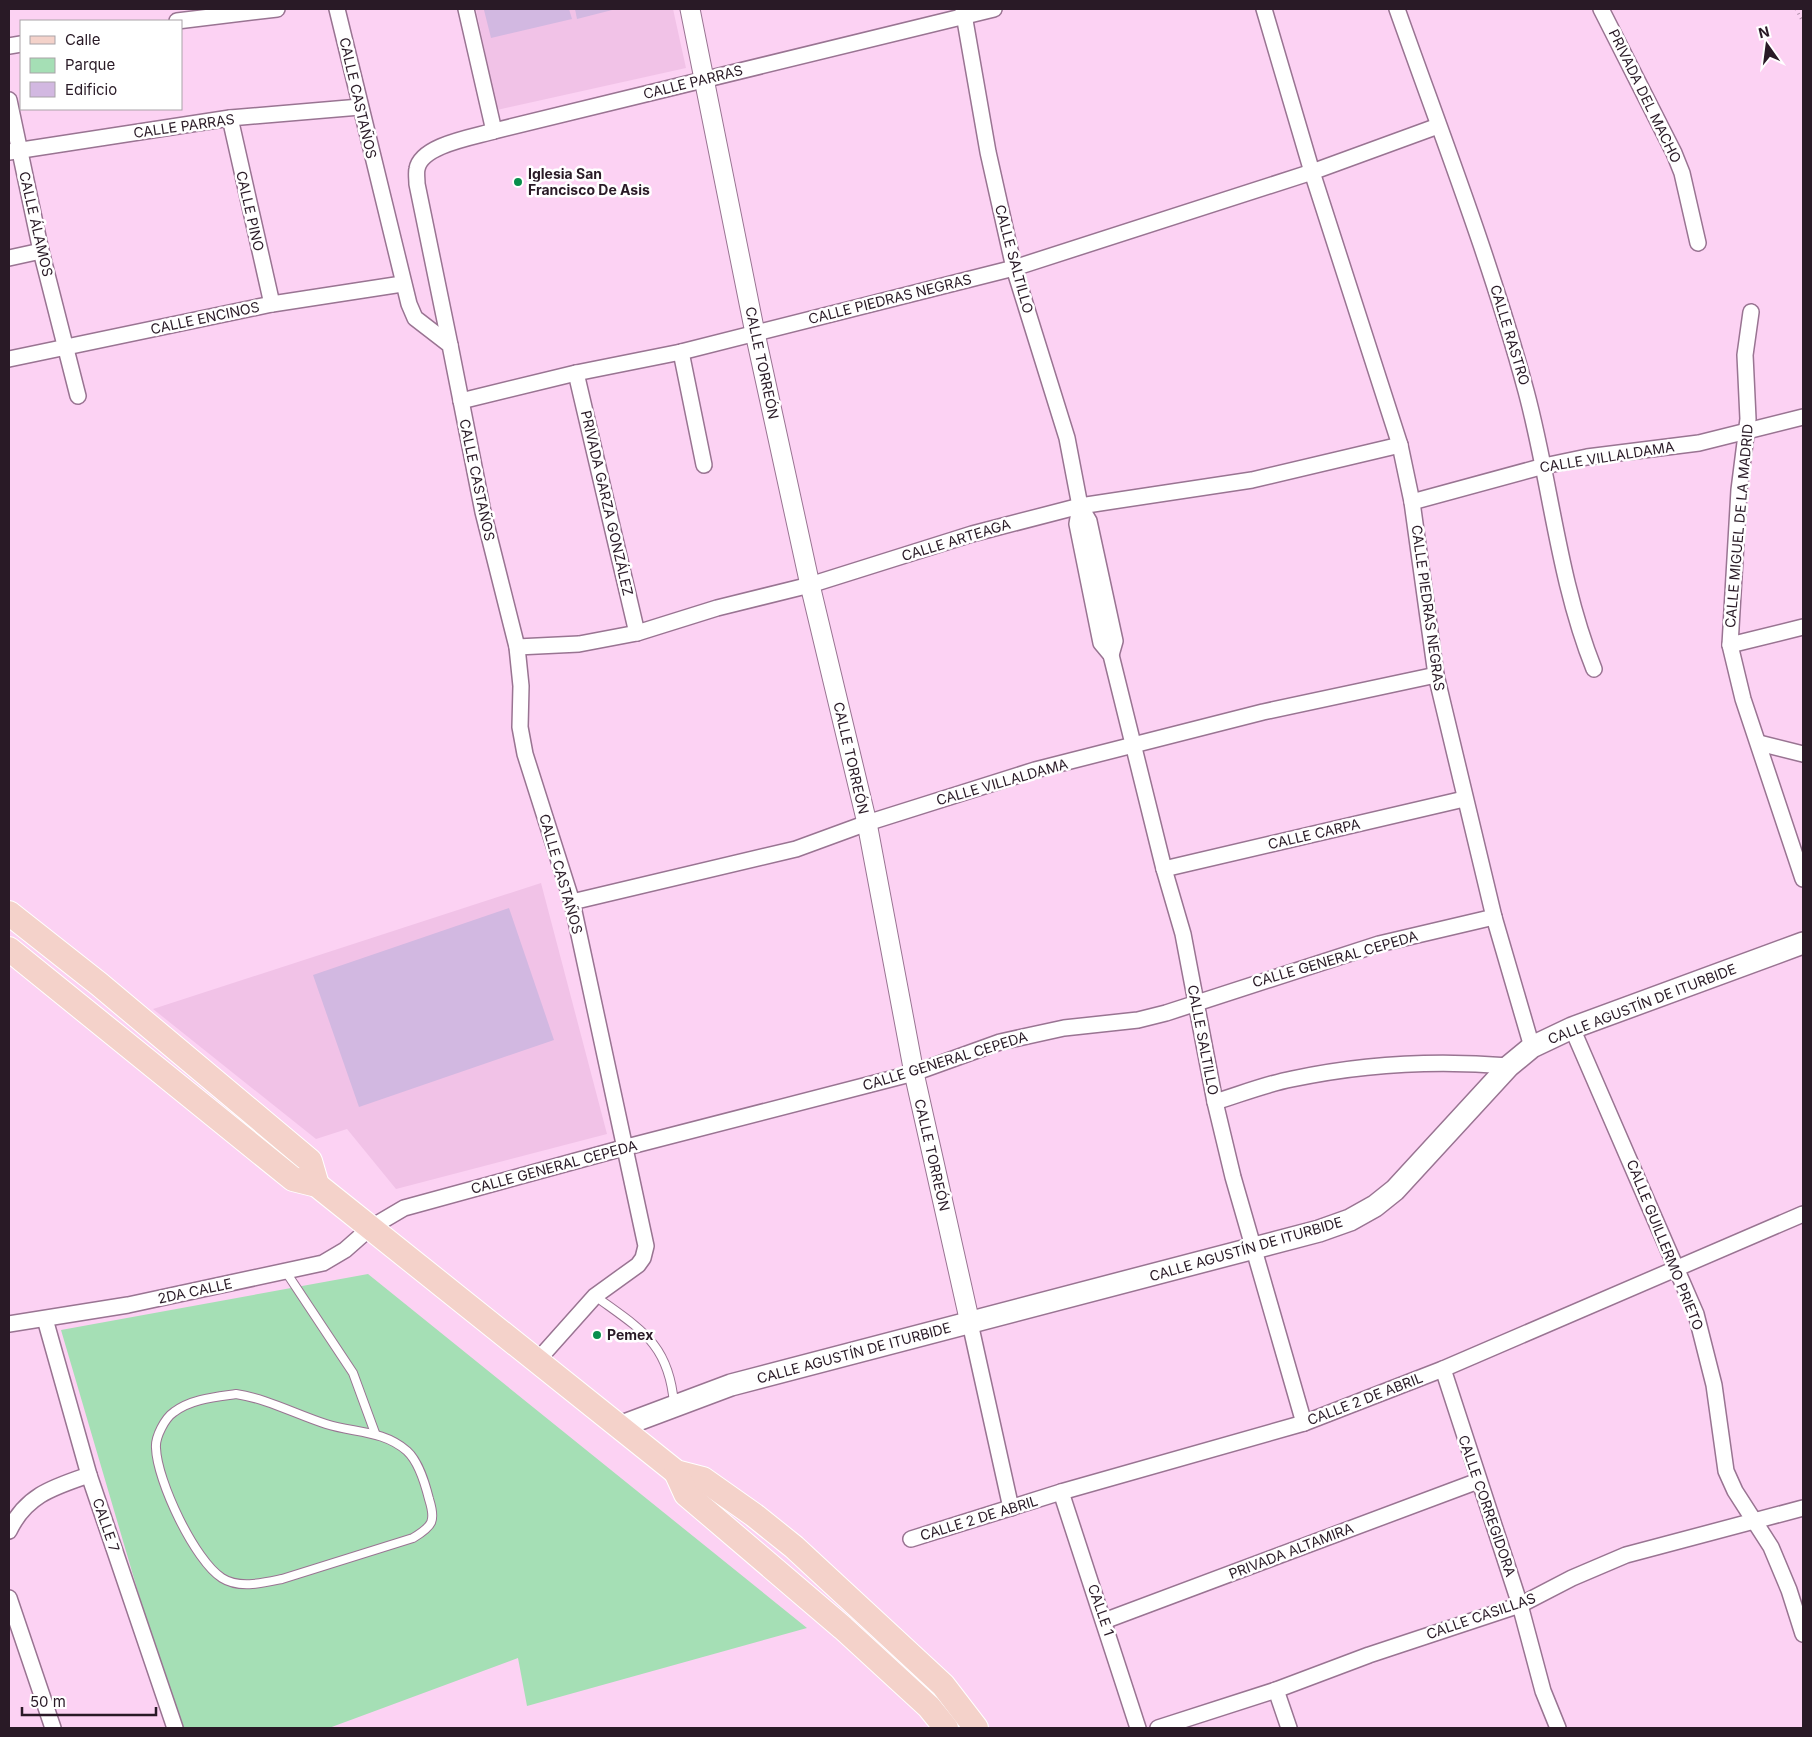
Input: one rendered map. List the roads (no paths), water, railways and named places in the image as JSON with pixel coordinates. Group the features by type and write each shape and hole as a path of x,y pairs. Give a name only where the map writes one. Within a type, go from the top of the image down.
{"main road":[{"path":"9,913 99,984 310,1161 317,1185"},
{"name":"CALLE AGUSTÍN DE ITURBIDE","path":"619,1427 730,1385 1254,1249 1342,1223 1375,1206 1417,1168 1509,1066 1532,1047 1572,1028 1803,943"},
{"path":"9,949 293,1179 317,1185 676,1472 703,1479 754,1515 794,1547 943,1685 976,1728"},
{"path":"676,1472 686,1494 843,1628 942,1725"}],"street":[{"path":"182,20 277,9"},
{"name":"CALLE CASTAÑOS","path":"337,9 402,284 415,318 450,345"},
{"path":"466,9 494,131"},
{"name":"CALLE TORREÓN","path":"690,9 755,333 810,585 867,823 914,1073 1011,1508"},
{"name":"CALLE PARRAS","path":"417,184 417,167 425,155 441,146 964,13 994,9"},
{"name":"CALLE PIEDRAS NEGRAS","path":"1264,9 1312,172 1400,445 1412,502 1436,675 1464,799 1494,917 1532,1047"},
{"name":"CALLE RASTRO","path":"1397,9 1488,262 1510,331 1544,466 1556,537 1568,590 1580,634 1594,669"},
{"name":"PRIVADA DEL MACHO","path":"1601,9 1674,153 1682,173 1698,243"},
{"name":"CALLE SALTILLO","path":"964,13 988,152 1014,268 1067,438 1080,506 1077,524 1101,643 1111,655 1164,869 1183,934 1215,1102 1233,1177 1304,1422"},
{"name":"CALLE ÁLAMOS","path":"9,100 14,151 78,396"},
{"name":"CALLE PARRAS","path":"14,151 230,118 360,107"},
{"name":"CALLE PINO","path":"230,118 272,304"},
{"name":"CALLE PIEDRAS NEGRAS","path":"461,401 576,373 681,352 1014,268 1312,172 1438,126"},
{"name":"CALLE CASTAÑOS","path":"417,184 483,512 517,648 521,686 520,727 525,754 572,902 646,1246 643,1258 638,1265 595,1296 537,1362"},
{"path":"9,258 41,251"},
{"name":"CALLE ENCINOS","path":"9,359 272,304 402,284"},
{"name":"CALLE MIGUEL DE LA MADRID","path":"1750,312 1745,355 1748,408 1732,582 1730,646 1743,699 1803,879"},
{"path":"681,352 704,464"},
{"name":"PRIVADA GARZA GONZÁLEZ","path":"576,373 637,633"},
{"name":"CALLE VILLALDAMA","path":"1412,502 1544,466 1587,457 1700,443 1803,417"},
{"name":"CALLE ARTEAGA","path":"517,648 579,644 637,633 717,608 810,585 972,534 1080,506 1252,480 1400,445"},
{"path":"1730,646 1803,627"},
{"name":"CALLE VILLALDAMA","path":"572,902 796,849 867,823 1035,770 1133,747 1263,712 1436,675"},
{"path":"1759,744 1803,754"},
{"name":"CALLE CARPA","path":"1164,869 1464,799"},
{"name":"CALLE GENERAL CEPEDA","path":"370,1228 404,1208 624,1148 914,1073 1000,1042 1064,1028 1138,1020 1166,1013 1379,944 1494,917"},
{"name":"CALLE GUILLERMO PRIETO","path":"1572,1028 1696,1314 1714,1385 1726,1471 1736,1492 1771,1547 1789,1590 1803,1634"},
{"path":"1215,1102 1292,1079 1387,1066 1473,1063 1509,1066"},
{"name":"CALLE 2 DE ABRIL","path":"911,1539 1061,1492 1304,1422 1443,1369 1803,1214"},
{"name":"2DA CALLE","path":"9,1324 128,1305 323,1263 345,1250 370,1228"},
{"name":"CALLE 7","path":"45,1319 89,1475 175,1728"},
{"name":"CALLE CORREGIDORA","path":"1443,1369 1520,1605 1533,1658 1558,1728"},
{"path":"9,1531 18,1513 32,1499 56,1486 89,1475"},
{"name":"PRIVADA ALTAMIRA","path":"1104,1620 1478,1481"},
{"name":"CALLE 1","path":"1061,1492 1138,1728"},
{"name":"CALLE CASILLAS","path":"1158,1728 1276,1690 1369,1655 1520,1605 1572,1578 1626,1555 1803,1508"},
{"path":"9,1598 53,1728"},
{"path":"1276,1690 1289,1728"}],"lane":[{"path":"286,1272 353,1373 375,1433"},
{"path":"595,1296 639,1329 657,1347 665,1362 673,1386 674,1406"},
{"path":"236,1394 258,1398 340,1428 375,1433 389,1438 408,1452 418,1468 433,1509 433,1521 426,1530 413,1538 261,1584 241,1584 223,1580 207,1566 194,1547 172,1501 160,1471 155,1447 160,1430 173,1412 200,1399 236,1394"}],"place":[{"name":"Iglesia San Francisco De Asis","path":"518,182"},
{"name":"Pemex","path":"597,1335"}]}
